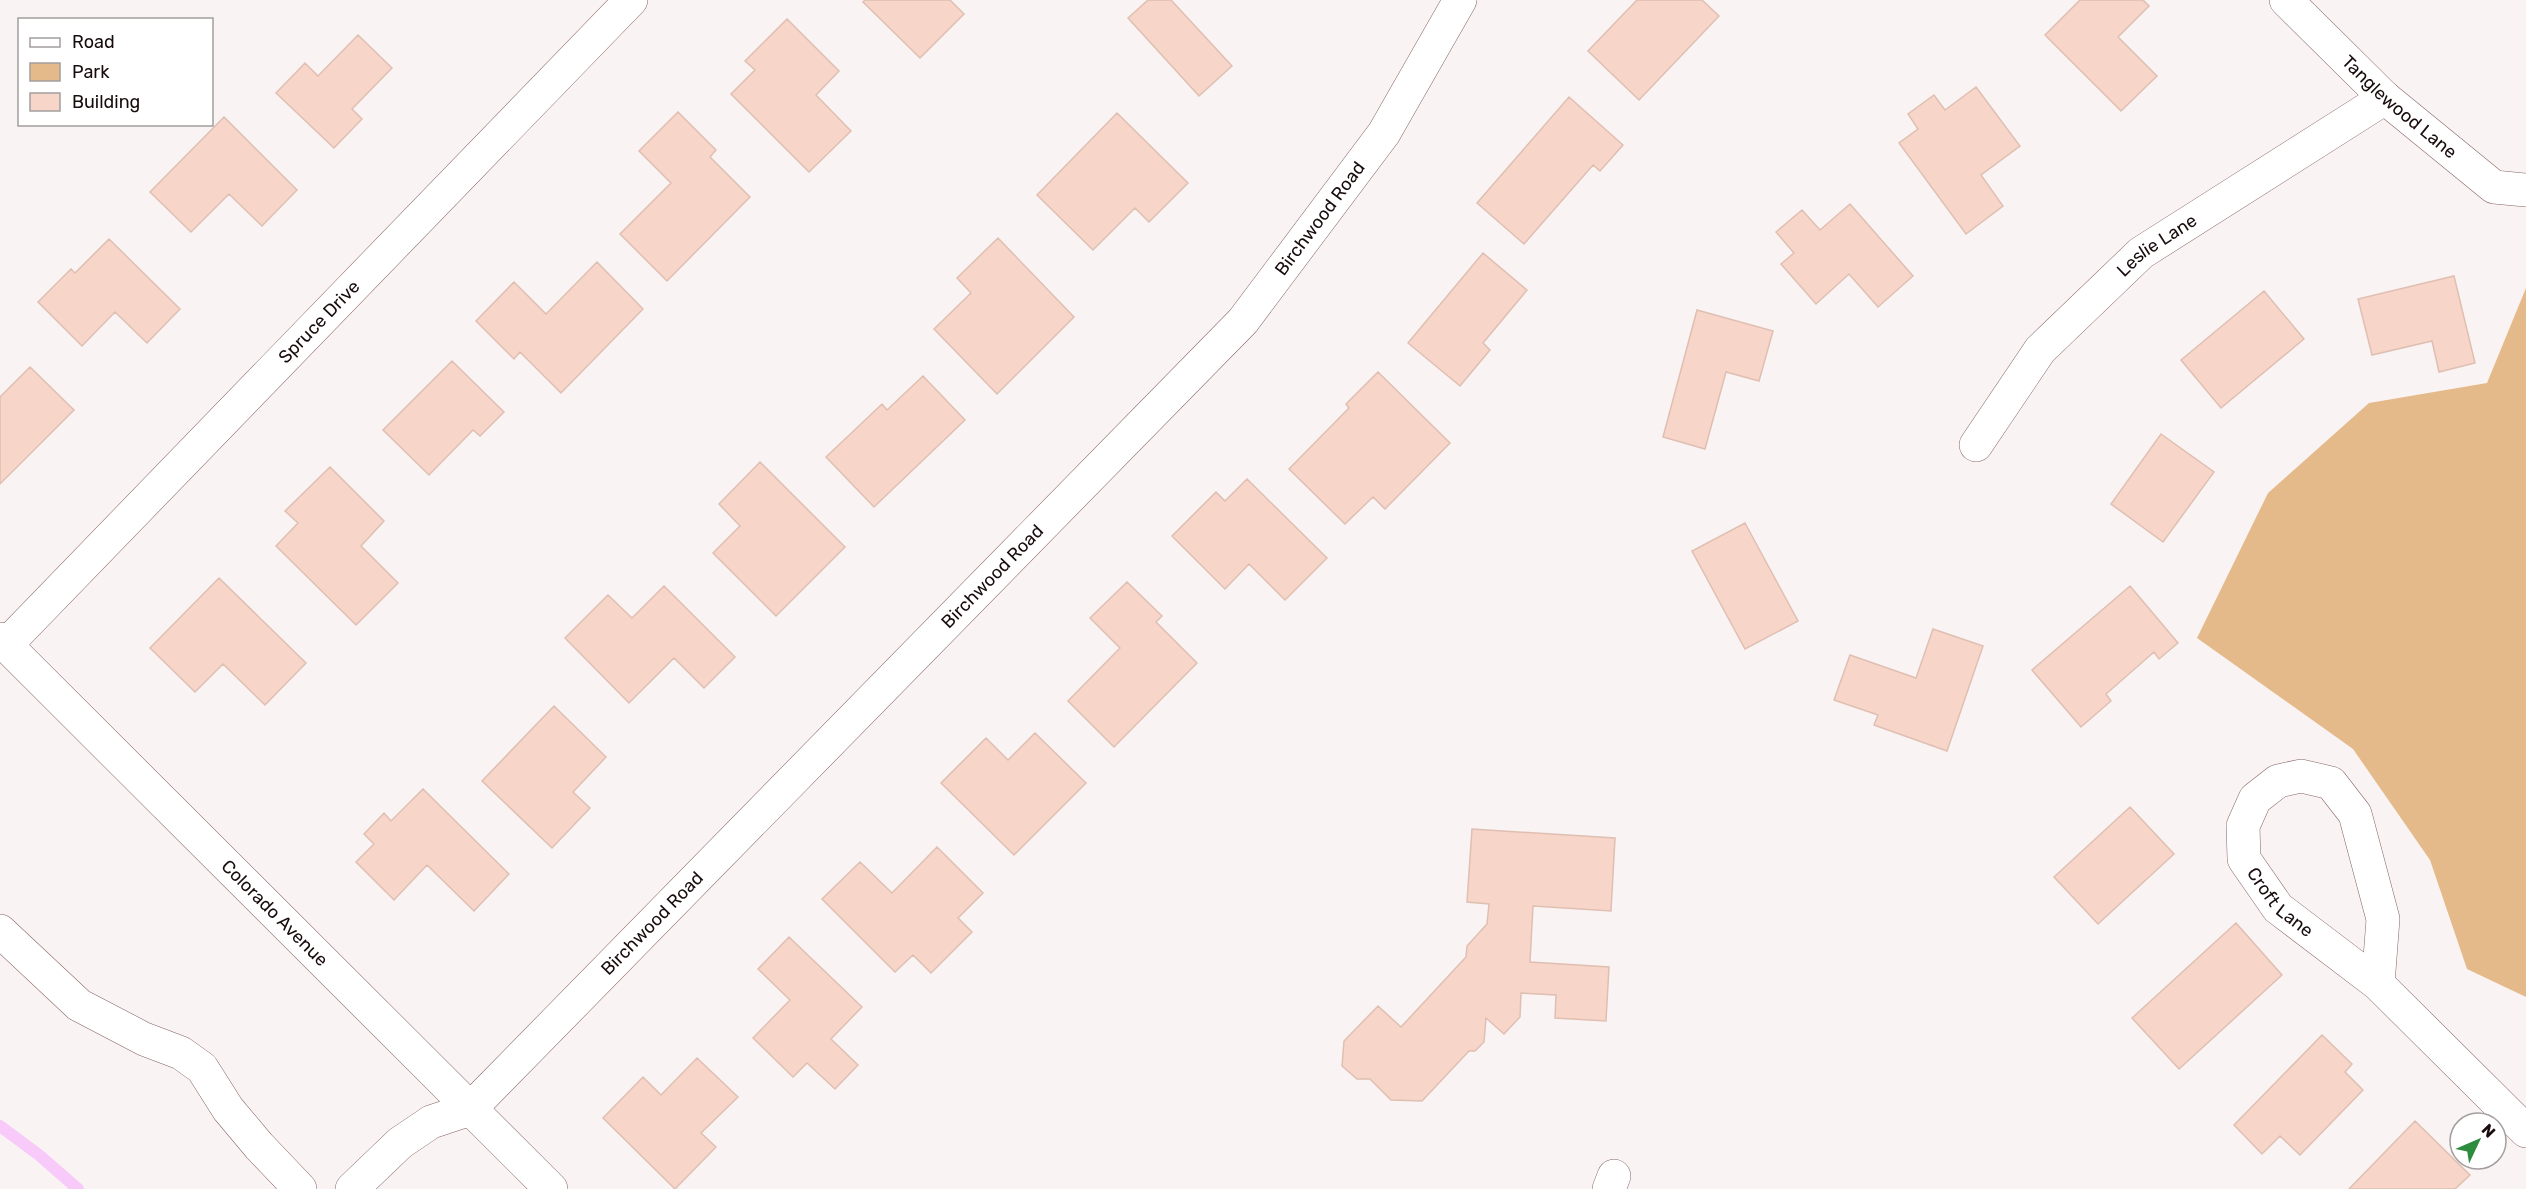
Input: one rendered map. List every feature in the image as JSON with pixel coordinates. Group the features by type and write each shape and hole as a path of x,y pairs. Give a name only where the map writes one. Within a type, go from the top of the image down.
{"street":[{"name":"Spruce Drive","path":"3,642 631,0"},
{"name":"Birchwood Road","path":"470,1109 1243,321 1384,134 1460,0"},
{"name":"Tanglewood Lane","path":"2286,0 2385,98 2494,187 2526,190"},
{"name":"Leslie Lane","path":"1976,445 2040,350 2141,253 2385,98"},
{"name":"Colorado Avenue","path":"3,642 551,1189"},
{"name":"Croft Lane","path":"2378,984 2384,919 2355,814 2331,783 2301,776 2278,781 2255,799 2242,826 2244,858 2278,908 2378,984 2526,1131"},
{"path":"0,931 78,1005 144,1039 181,1053 202,1068 228,1108 259,1146 300,1189"},
{"path":"352,1189 400,1143 431,1122 470,1109"}],"green space":[{"path":"2526,288 2526,997 2467,969 2430,860 2353,749 2197,638 2268,493 2369,403 2487,383"}],"building":[{"path":"865,0 950,0 964,14 920,58 863,2"},
{"path":"1148,0 1171,0 1232,66 1199,96 1128,18"},
{"path":"1637,0 1702,0 1719,16 1639,100 1588,51"},
{"path":"2080,0 2143,0 2149,6 2118,37 2157,76 2121,111 2045,35"},
{"path":"787,19 839,71 816,95 851,131 809,172 731,94 755,70 745,61"},
{"path":"358,35 392,68 352,109 362,119 334,148 276,93 305,63 318,76"},
{"path":"1976,87 2020,146 1981,175 2003,206 1966,234 1899,143 1918,129 1908,114 1934,95 1945,110"},
{"path":"1569,97 1623,145 1600,171 1593,165 1524,244 1477,203"},
{"path":"678,112 716,150 710,157 750,197 667,281 620,234 671,183 639,151"},
{"path":"1117,113 1188,183 1149,222 1135,208 1093,250 1037,195"},
{"path":"224,117 297,190 262,226 229,194 191,232 150,192"},
{"path":"1850,204 1913,276 1878,307 1849,274 1816,304 1781,264 1794,253 1776,232 1802,210 1820,230"},
{"path":"998,238 1074,317 997,394 934,329 971,293 957,278"},
{"path":"109,239 180,309 147,343 115,312 82,346 38,302 71,269 75,273"},
{"path":"1483,253 1527,290 1483,343 1490,350 1460,386 1408,343"},
{"path":"597,262 643,309 561,393 520,352 514,359 476,321 514,282 546,314"},
{"path":"2454,276 2475,363 2439,372 2432,341 2372,355 2358,299"},
{"path":"2264,291 2304,339 2221,408 2181,360"},
{"path":"1697,310 1773,331 1759,381 1726,372 1705,449 1663,437"},
{"path":"452,361 504,412 480,436 473,430 429,475 383,430"},
{"path":"30,367 74,410 0,484 0,397"},
{"path":"1378,372 1450,443 1385,509 1373,497 1345,524 1289,469 1349,408 1346,404"},
{"path":"923,376 965,420 874,507 826,457 882,404 887,410"},
{"path":"2161,434 2214,472 2163,542 2111,504"},
{"path":"760,462 845,547 776,616 713,553 740,526 719,504"},
{"path":"330,467 384,521 361,546 398,583 356,625 276,546 298,523 285,511"},
{"path":"1247,479 1327,558 1285,600 1249,564 1225,589 1172,536 1216,492 1225,501"},
{"path":"1745,523 1798,621 1745,649 1692,551"},
{"path":"219,578 306,663 265,705 223,664 195,692 150,648"},
{"path":"1127,582 1162,616 1156,622 1197,663 1114,747 1068,701 1120,648 1090,618"},
{"path":"664,586 735,657 704,688 674,658 629,703 565,638 608,595 632,618"},
{"path":"2130,586 2178,643 2159,659 2154,652 2106,694 2111,701 2081,727 2032,670"},
{"path":"1933,629 1983,646 1947,751 1874,725 1878,715 1834,700 1850,655 1916,678"},
{"path":"554,706 606,757 573,792 590,808 552,848 482,781"},
{"path":"1035,733 1086,783 1014,855 941,783 986,738 1008,760"},
{"path":"423,789 509,874 474,911 427,865 394,900 356,862 374,844 364,834 384,813 391,821"},
{"path":"2130,807 2174,854 2098,924 2054,877"},
{"path":"1472,829 1615,838 1611,911 1533,906 1530,962 1609,967 1606,1021 1555,1018 1556,995 1521,993 1520,1017 1504,1034 1486,1018 1484,1042 1475,1051 1469,1051 1422,1101 1391,1100 1370,1079 1357,1079 1342,1066 1344,1041 1378,1006 1401,1027 1466,957 1467,946 1487,924 1489,904 1467,902"},
{"path":"937,847 983,893 958,918 972,932 931,973 913,955 895,972 822,899 860,862 892,893"},
{"path":"2236,923 2282,975 2179,1069 2132,1018"},
{"path":"789,937 862,1007 831,1039 858,1065 835,1089 807,1063 793,1077 753,1038 790,1000 758,969"},
{"path":"2322,1035 2352,1064 2345,1072 2363,1090 2300,1155 2280,1136 2262,1154 2234,1125"},
{"path":"697,1058 738,1097 701,1133 716,1147 675,1189 603,1118 643,1077 661,1095"},
{"path":"2415,1121 2448,1153 2448,1171 2466,1171 2470,1175 2455,1189 2349,1189"}],"waterway":[{"path":"0,1126 39,1155 78,1189"}]}
